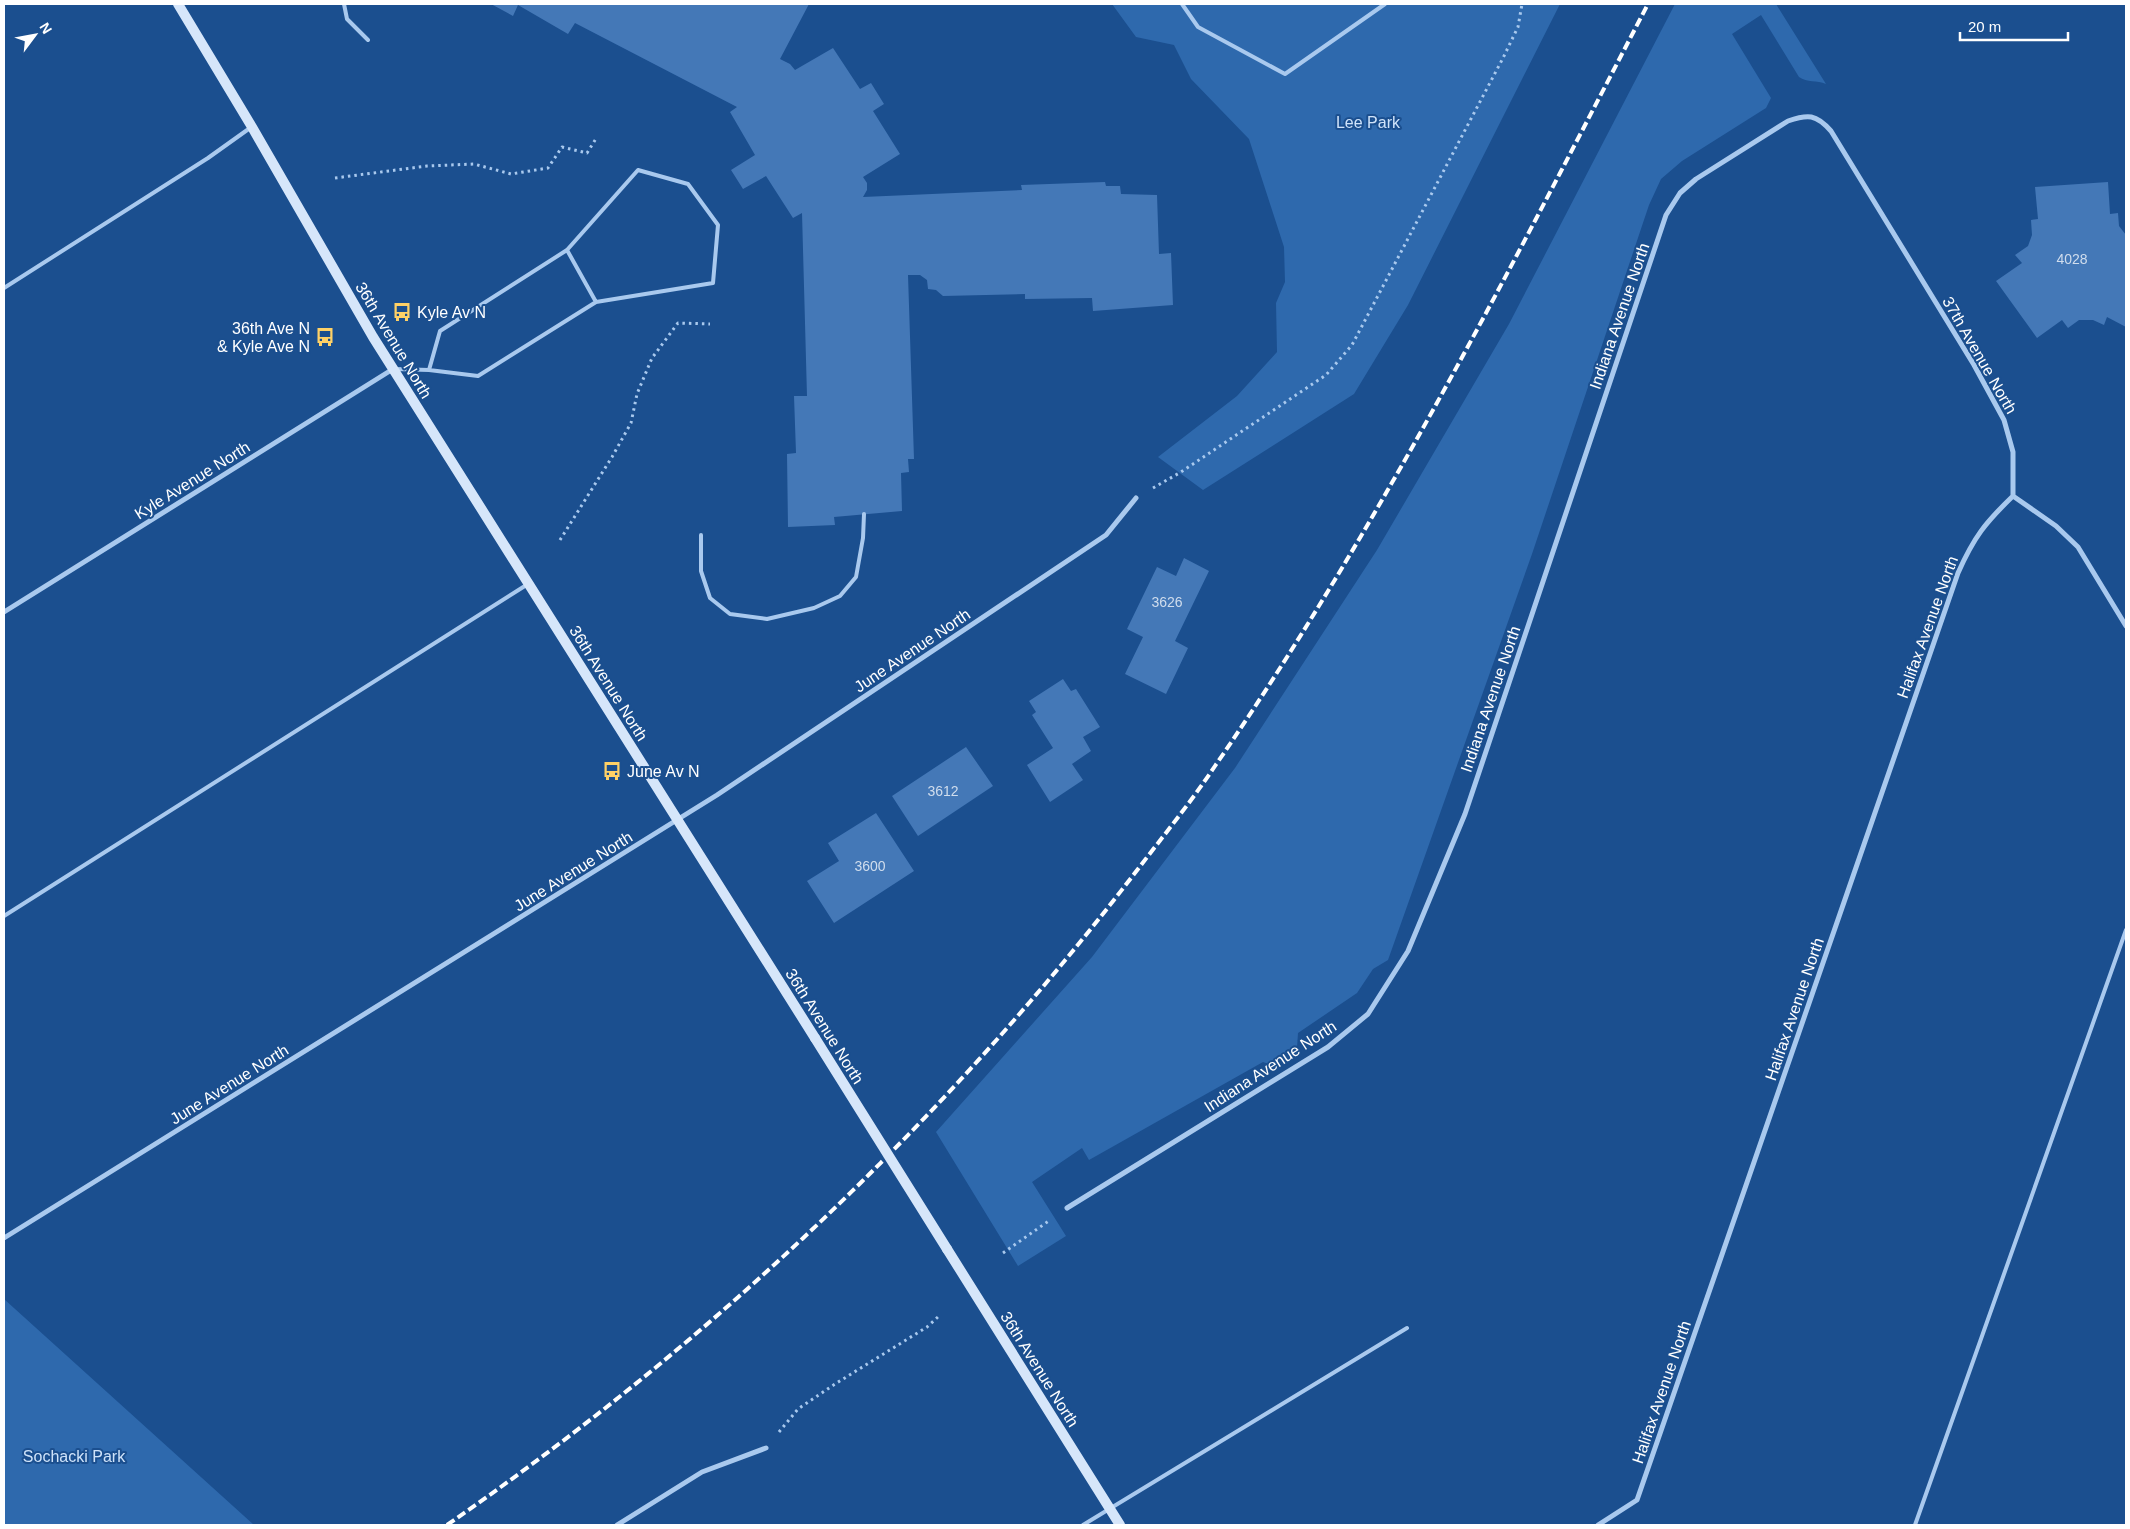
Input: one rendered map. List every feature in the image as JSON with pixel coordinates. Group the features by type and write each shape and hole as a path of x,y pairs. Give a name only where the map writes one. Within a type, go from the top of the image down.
{"street":[{"name":"36th Avenue North","path":"178,4 393,369 1120,1525"},
{"name":"Indiana Avenue North","path":"1067,1208 1328,1047 1368,1014 1408,951 1465,814 1666,214 1680,193 1696,179 1788,121 1800,116 1814,117"},
{"name":"37th Avenue North","path":"1814,117 1823,122 1838,142 1974,365 2004,420 2013,452 2013,496"},
{"name":"Kyle Avenue North","path":"4,612 393,369"},
{"path":"2013,496 2056,526 2078,547 2126,626"},
{"name":"Halifax Avenue North","path":"1598,1525 1637,1500 1958,573 1970,547 1987,522 2013,496"},
{"name":"June Avenue North","path":"4,1238 677,820 1106,535 1136,498"},
{"path":"617,1525 702,1472 766,1448"}],"lane":[{"path":"344,4 347,19 368,40"},
{"path":"1182,4 1198,27 1285,74 1385,4"},
{"path":"4,288 208,158 252,127"},
{"path":"393,369 429,370 478,376 596,302 713,283 718,224 688,184 638,170 567,250 440,331 429,370"},
{"path":"567,250 596,302"},
{"path":"700,535 701,571 710,598 730,614 767,619 814,608 840,596 856,576 863,538 864,514"},
{"path":"4,916 528,584"},
{"path":"1915,1525 2126,930"},
{"path":"1083,1525 1406,1328"}],"path":[{"path":"1136,498 1181,472 1326,375 1352,345 1503,58 1518,27 1522,4"},
{"path":"335,178 427,166 474,164 511,174 548,168 562,147 587,153 597,137"},
{"path":"560,540 631,424 637,394 652,358 678,323 710,324"},
{"path":"1003,1253 1067,1208"},
{"path":"766,1448 798,1409 927,1327 939,1316"}],"green space":[{"name":"Lee Park","path":"1112,4 1560,4 1408,305 1354,394 1203,490 1158,457 1237,396 1277,352 1276,303 1285,282 1284,247 1249,139 1191,79 1174,45 1136,37"},
{"path":"1675,4 1776,4 1826,84 1799,77 1761,15 1732,34 1771,98 1766,108 1682,161 1661,179 1649,205 1532,554 1388,960 1373,969 1357,993 1298,1033 1297,1048 1277,1067 1263,1062 1089,1160 1082,1148 1032,1182 1066,1236 1018,1266 936,1132 1092,957 1235,768 1377,550 1509,324"},
{"name":"Sochacki Park","path":"4,1299 254,1525 4,1525"}],"building":[{"path":"491,4 809,4 780,59 790,64 795,70 833,48 860,89 871,83 884,104 873,111 900,154 863,177 867,183 867,190 863,197 1022,190 1021,185 1105,182 1106,186 1120,186 1121,194 1157,195 1159,254 1171,253 1173,305 1093,311 1092,298 1025,299 1025,294 943,296 936,290 928,289 927,280 920,275 908,275 914,459 908,459 909,472 901,473 902,511 834,517 835,525 788,527 787,454 796,453 794,396 807,396 802,213 793,218 766,176 743,189 731,170 755,155 730,112 737,107 575,23 568,34 518,5 513,16"},
{"path":"2108,182 2110,214 2118,213 2119,226 2126,235 2126,327 2107,317 2104,325 2093,320 2079,320 2068,328 2062,320 2037,338 1996,281 2022,263 2015,255 2028,246 2032,235 2031,220 2038,219 2035,187"},
{"path":"1184,558 1209,571 1175,641 1188,648 1166,694 1125,674 1143,637 1127,629 1157,567 1176,576"},
{"path":"1063,679 1071,691 1076,689 1100,727 1083,737 1091,751 1072,764 1083,780 1050,802 1027,765 1053,748 1032,715 1036,712 1029,701"},
{"path":"966,747 993,786 918,836 892,796"},
{"path":"876,813 914,871 834,923 807,881 839,861 828,843"}],"railway":[{"path":"447,1525 544,1455 638,1382 730,1305 818,1224 903,1140 985,1053 1063,962 1138,869 1215,766 1276,675 1334,582 1443,392 1648,4"}],"place":[{"name":"Kyle Av N","path":"402,312"},
{"name":"36th Ave N & Kyle Ave N","path":"325,337"},
{"name":"June Av N","path":"612,771"}]}
